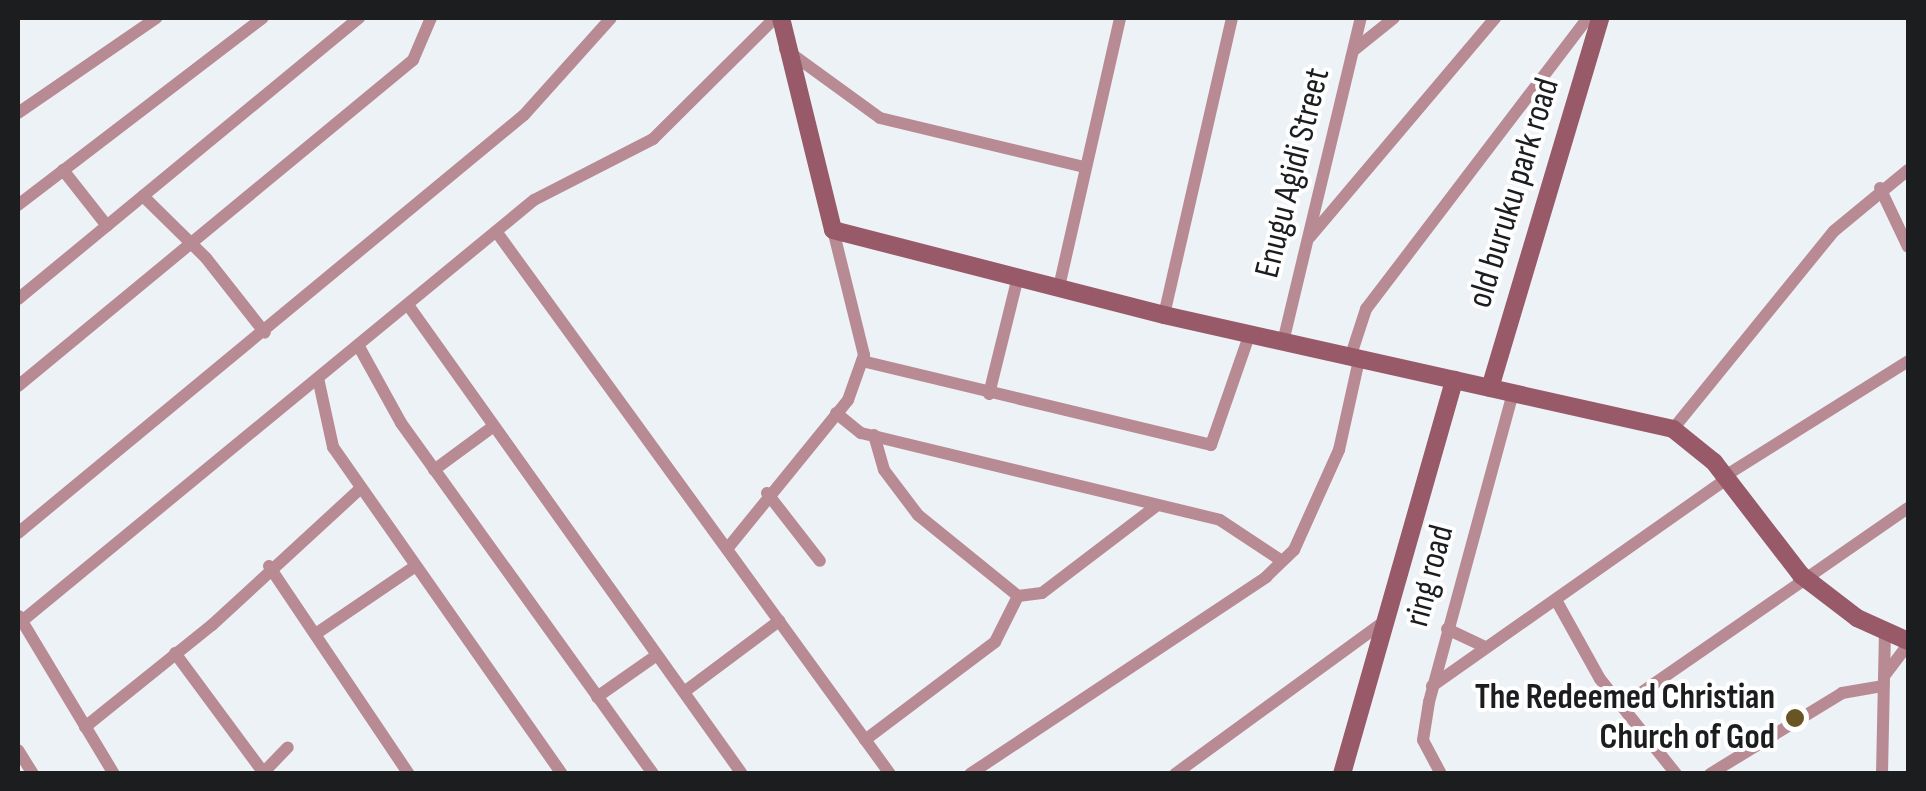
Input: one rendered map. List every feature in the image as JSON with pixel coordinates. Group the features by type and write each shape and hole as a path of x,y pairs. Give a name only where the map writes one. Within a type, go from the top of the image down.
{"street":[{"path":"18,112 156,18"},
{"path":"18,204 264,18"},
{"path":"18,299 359,18"},
{"path":"18,386 189,249 413,60 431,18"},
{"path":"18,534 524,115 611,18"},
{"path":"726,549 766,493 836,413 862,362 833,230 778,18"},
{"path":"114,774 20,618 564,182 654,139 778,18"},
{"path":"1059,287 1120,18"},
{"path":"1164,315 1232,18"},
{"name":"Enugu Agidi Street","path":"1283,342 1360,18"},
{"path":"1354,50 1394,18"},
{"path":"1308,239 1495,18"},
{"path":"970,774 1282,562 1319,504 1366,309 1588,18"},
{"name":"old buruku park road","path":"1490,388 1600,18"},
{"path":"785,49 880,118 1084,167"},
{"path":"63,170 107,226"},
{"path":"1673,429 1834,231 1880,188 1908,170"},
{"path":"1880,188 1908,247"},
{"path":"143,196 189,249 206,258 265,332"},
{"path":"833,230 1164,315 1673,429 1726,478 1801,575 1885,634 1908,643 1883,682 1842,694 1710,774"},
{"path":"498,234 890,774"},
{"path":"988,394 1018,277"},
{"path":"408,305 742,774"},
{"path":"862,362 1211,445 1250,334"},
{"path":"358,346 434,470 653,774"},
{"path":"1432,686 1726,478 1908,361"},
{"path":"318,378 333,447 414,568 562,774"},
{"path":"1342,774 1454,380"},
{"name":"ring road","path":"1442,774 1424,740 1432,686 1513,392"},
{"path":"836,413 874,435 1220,520 1282,562"},
{"path":"434,470 494,426"},
{"path":"874,435 884,470 918,515 1018,596 1042,593 1155,507"},
{"path":"84,726 175,653 360,489"},
{"path":"766,493 820,561"},
{"path":"1622,706 1801,575 1908,508"},
{"path":"269,566 409,774"},
{"path":"317,633 414,568"},
{"path":"865,740 996,642 1018,596"},
{"path":"1556,600 1622,706 1676,774"},
{"path":"684,692 779,621"},
{"path":"1174,774 1385,622"},
{"path":"1447,629 1485,647"},
{"path":"1882,774 1885,634"},
{"path":"175,653 263,773 288,747"},
{"path":"598,696 658,655"},
{"path":"18,750 33,774"}],"place":[{"name":"The Redeemed Christian Church of God","path":"1795,718"}]}
